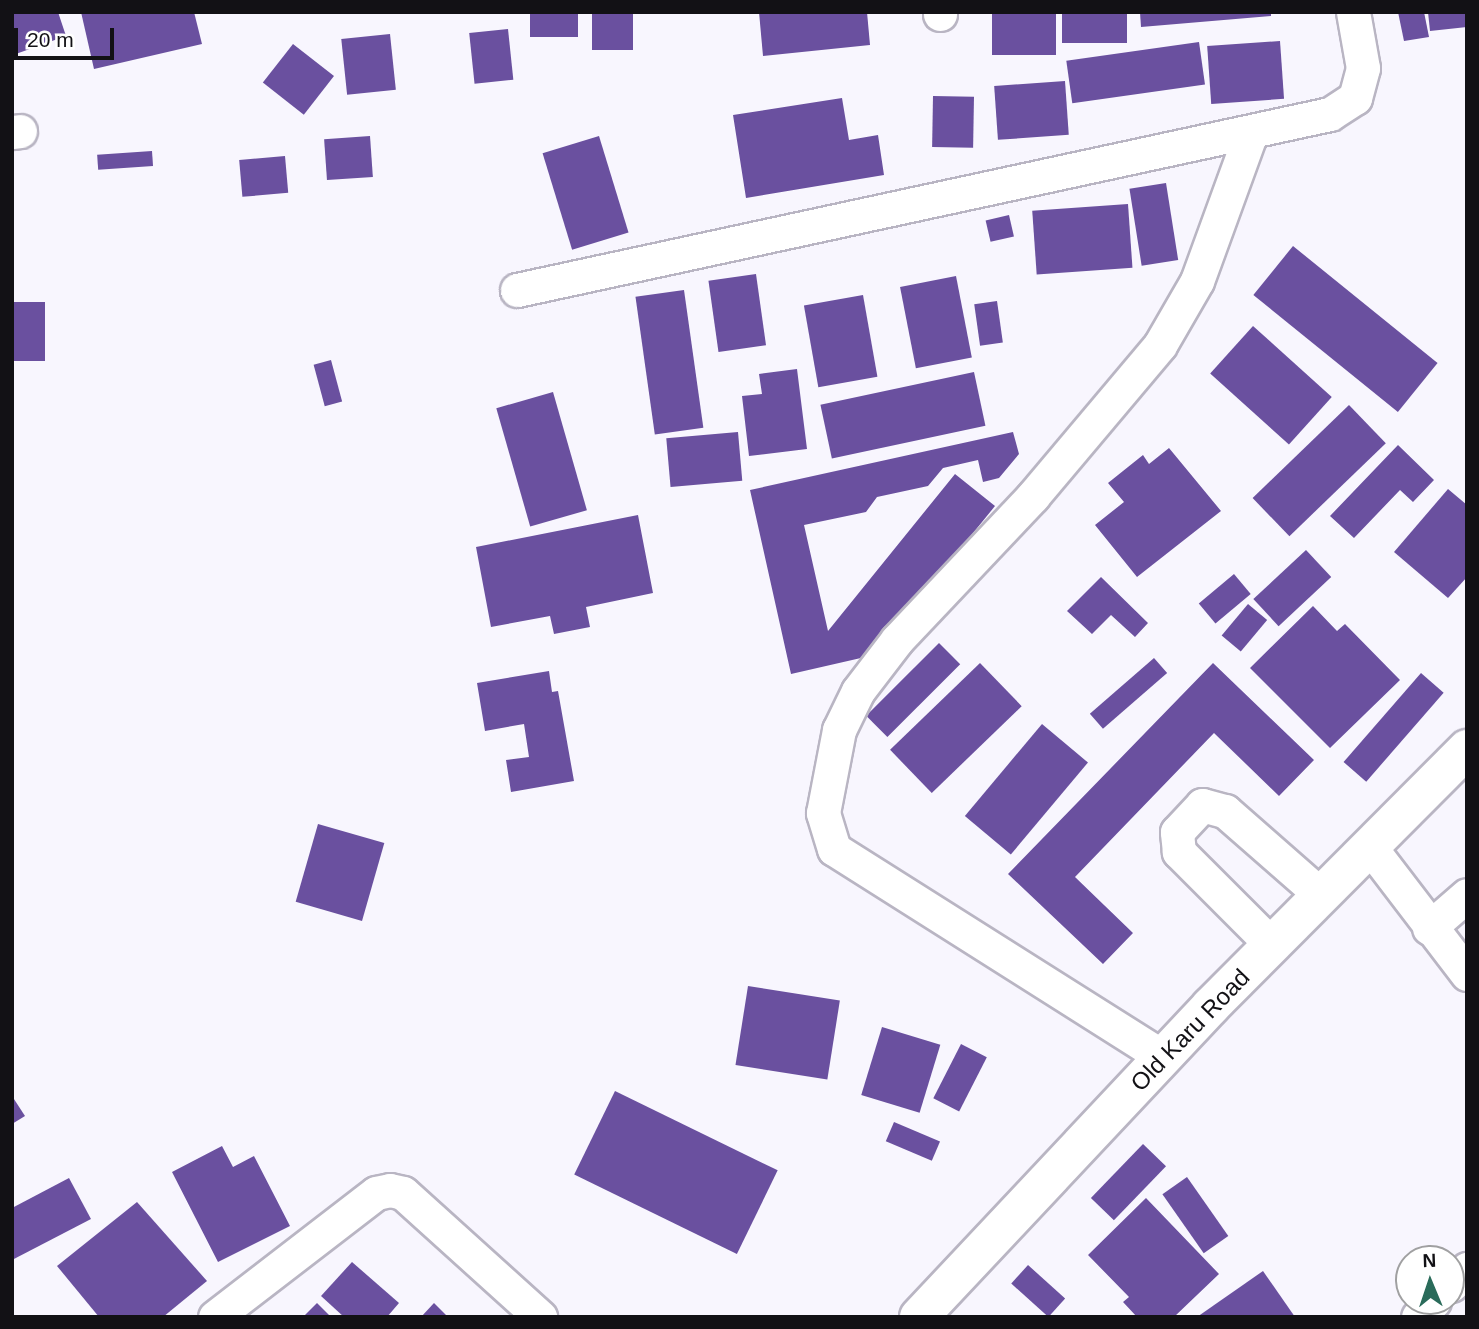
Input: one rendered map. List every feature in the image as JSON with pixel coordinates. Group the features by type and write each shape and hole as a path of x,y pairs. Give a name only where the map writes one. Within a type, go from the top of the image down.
{"main road":[{"name":"Old Karu Road","path":"919,1317 1163,1057 1467,749"}],"street":[{"path":"517,290 1250,135 1330,114 1355,98 1363,68 1353,12"},
{"path":"1163,1057 834,849 823,813 839,730 858,691 897,640 1033,496 1160,345 1197,281 1250,135"},
{"path":"1272,945 1179,852 1177,832 1202,805 1225,811 1321,895"},
{"path":"1370,847 1429,928 1467,974"},
{"path":"1429,928 1467,895"},
{"path":"215,1317 376,1193 390,1189 403,1193 540,1317"}],"building":[{"path":"12,12 58,12 66,36 13,55"},
{"path":"81,12 194,12 202,44 94,69"},
{"path":"530,12 578,12 578,37 530,37"},
{"path":"592,12 633,12 633,50 592,50"},
{"path":"759,12 867,12 870,45 763,56"},
{"path":"992,12 1056,12 1056,55 992,55"},
{"path":"1062,12 1127,12 1127,43 1062,43"},
{"path":"1140,12 1271,12 1271,16 1141,27"},
{"path":"1398,12 1424,12 1429,37 1404,41"},
{"path":"1428,12 1467,12 1467,27 1430,31"},
{"path":"508,29 513,80 475,84 469,33"},
{"path":"390,34 396,90 347,95 341,39"},
{"path":"1280,41 1284,99 1211,104 1207,46"},
{"path":"1199,42 1205,85 1072,103 1066,61"},
{"path":"293,44 334,76 304,115 263,83"},
{"path":"1065,81 1069,135 998,140 994,86"},
{"path":"933,96 974,97 973,148 932,147"},
{"path":"842,98 849,140 878,135 884,175 746,198 733,115"},
{"path":"370,136 373,177 327,180 324,139"},
{"path":"599,136 629,233 572,250 543,153"},
{"path":"152,151 153,166 98,170 97,155"},
{"path":"285,156 288,193 242,197 239,160"},
{"path":"1166,183 1178,260 1142,266 1129,189"},
{"path":"1128,204 1132,268 1037,275 1032,211"},
{"path":"1009,215 1014,236 991,242 986,220"},
{"path":"1293,246 1438,363 1398,412 1253,295"},
{"path":"756,274 766,345 718,352 708,281"},
{"path":"956,276 972,357 916,368 900,287"},
{"path":"684,290 703,428 655,434 635,297"},
{"path":"863,295 877,377 818,387 804,305"},
{"path":"997,301 1003,343 980,346 974,304"},
{"path":"12,302 45,302 45,361 12,361"},
{"path":"1253,326 1332,397 1289,444 1210,374"},
{"path":"331,360 342,402 325,406 314,365"},
{"path":"797,369 807,449 749,456 742,396 762,394 759,374"},
{"path":"974,372 985,426 832,458 820,405"},
{"path":"553,392 587,510 530,526 496,408"},
{"path":"1349,405 1386,443 1289,536 1253,498"},
{"path":"738,432 742,481 671,487 666,438"},
{"path":"1013,432 1019,454 999,478 983,482 978,460 943,468 928,486 877,497 866,512 804,525 828,631 955,474 995,506 874,655 791,674 750,490"},
{"path":"1398,445 1434,480 1413,502 1400,490 1354,538 1330,516"},
{"path":"1169,448 1221,511 1137,577 1095,525 1124,502 1108,483 1143,455 1149,464"},
{"path":"1448,489 1467,505 1467,577 1448,598 1394,552"},
{"path":"638,515 653,593 586,607 590,627 554,634 550,616 491,627 476,547"},
{"path":"1306,550 1331,577 1279,626 1253,599"},
{"path":"1234,574 1251,594 1215,623 1199,604"},
{"path":"1101,577 1148,623 1135,637 1111,615 1092,634 1067,611"},
{"path":"1248,604 1267,620 1241,651 1222,635"},
{"path":"1313,606 1337,631 1345,624 1400,680 1330,748 1250,668"},
{"path":"939,643 960,664 887,737 866,716"},
{"path":"1154,658 1167,673 1103,729 1090,714"},
{"path":"980,663 1022,706 932,793 890,750"},
{"path":"1213,663 1314,760 1279,796 1214,733 1075,877 1133,933 1103,964 1008,874"},
{"path":"549,671 552,692 558,691 574,781 511,792 506,760 529,757 524,724 485,731 477,683"},
{"path":"1421,673 1444,693 1366,782 1344,762"},
{"path":"1042,724 1088,763 1011,854 965,816"},
{"path":"318,824 384,843 362,921 296,902"},
{"path":"748,986 840,1001 827,1080 735,1065"},
{"path":"882,1027 940,1045 920,1113 861,1095"},
{"path":"961,1044 987,1057 959,1112 933,1098"},
{"path":"615,1091 778,1170 737,1254 574,1175"},
{"path":"12,1096 25,1116 12,1124"},
{"path":"894,1122 940,1142 932,1161 886,1141"},
{"path":"1143,1144 1166,1166 1114,1220 1091,1198"},
{"path":"222,1146 233,1167 254,1156 290,1226 218,1262 172,1172"},
{"path":"1187,1177 1228,1236 1204,1253 1162,1194"},
{"path":"69,1178 91,1219 12,1260 12,1208"},
{"path":"1146,1198 1219,1274 1174,1317 1137,1317 1123,1302 1129,1297 1088,1255"},
{"path":"137,1202 207,1281 163,1317 99,1317 57,1266"},
{"path":"352,1262 399,1303 387,1317 344,1317 321,1296"},
{"path":"1028,1265 1065,1298 1048,1317 1011,1284"},
{"path":"1263,1271 1295,1317 1197,1317"},
{"path":"317,1303 331,1317 303,1317"},
{"path":"434,1303 448,1317 421,1317"}]}
